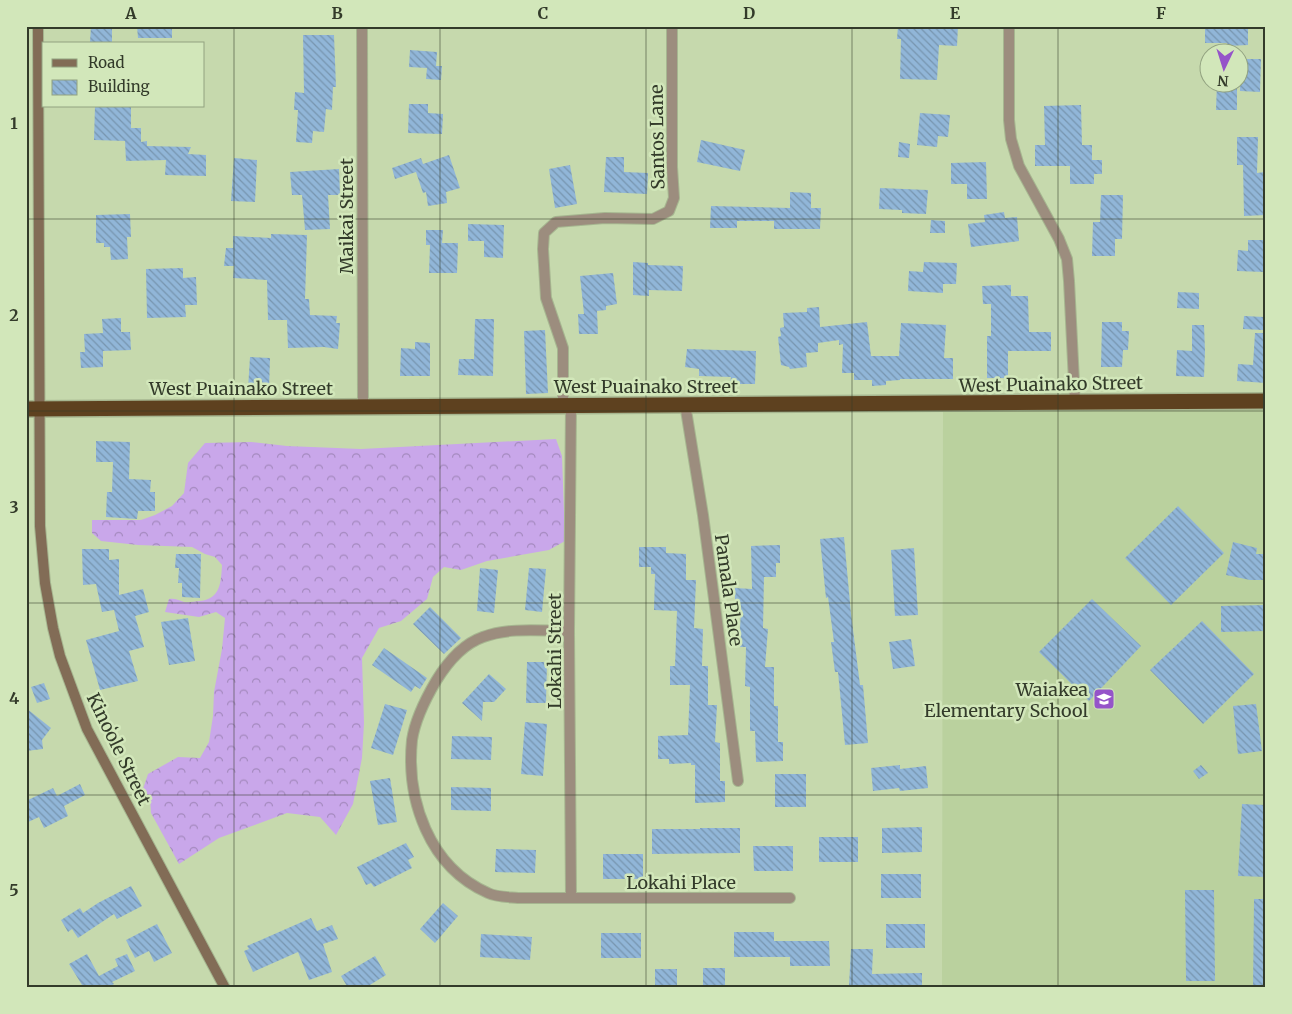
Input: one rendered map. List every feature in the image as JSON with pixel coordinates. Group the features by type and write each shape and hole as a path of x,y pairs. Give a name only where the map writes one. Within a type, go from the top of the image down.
{"highway":[{"name":"West Puainako Street","path":"33,409 1266,401"}],"street":[{"name":"Kinoʻole Street","path":"38,26 33,409 42,558 53,628 60,656 87,729 225,988"},
{"name":"Maikai Street","path":"362,26 363,406"},
{"name":"Santos Lane","path":"567,405 563,348 546,298 544,233 556,222 605,218 653,219 669,211 674,198 672,167 672,26"},
{"path":"1009,26 1009,120 1011,139 1019,166 1059,239 1067,259 1075,402"},
{"name":"Pamala Place","path":"685,404 738,781"},
{"name":"Lokahi Street","path":"567,405 571,898"},
{"name":"Lokahi Place","path":"570,631 509,630 482,637 465,648 445,667 420,711 412,738 411,767 413,793 420,816 444,860 463,880 490,894 518,898 790,898"}],"shaded area":[{"name":"Waiakea Elementary School","path":"1266,409 1266,988 942,988 943,411"}],"green space":[{"path":"556,439 562,456 565,541 549,550 487,561 461,570 444,567 433,577 427,599 401,621 379,628 362,658 364,723 362,758 353,804 336,835 320,817 287,813 219,838 179,864 151,813 150,798 143,789 148,774 178,757 200,758 209,742 225,618 216,612 199,617 165,612 169,599 188,602 207,600 212,597 220,583 222,565 215,557 192,547 138,545 101,541 92,533 92,520 141,520 172,506 184,493 188,463 205,443 251,442 287,446 361,449"}],"building":[{"path":"91,26 112,26 112,42 90,42"},
{"path":"137,26 172,26 172,38 138,38"},
{"path":"898,26 958,26 957,46 939,45 937,80 900,79 901,39 897,39"},
{"path":"1248,26 1248,42 1205,42 1205,27"},
{"path":"303,35 334,35 336,87 333,87 332,110 326,109 324,132 313,131 312,143 296,142 298,110 294,110 295,92 304,93"},
{"path":"410,50 437,52 436,66 442,66 441,80 426,79 427,68 409,67"},
{"path":"1250,59 1261,59 1260,92 1250,92"},
{"path":"1217,92 1237,92 1237,110 1216,110"},
{"path":"409,104 428,104 428,113 443,114 442,134 408,133"},
{"path":"1081,105 1082,145 1092,145 1092,160 1102,160 1102,174 1094,174 1094,184 1070,184 1070,166 1035,166 1035,145 1045,145 1044,106"},
{"path":"95,108 131,108 131,128 141,128 141,142 147,141 147,146 191,147 188,154 206,155 206,176 165,175 166,160 126,161 125,141 94,140"},
{"path":"920,113 950,115 948,137 938,136 937,147 917,145"},
{"path":"1237,137 1258,137 1257,173 1265,172 1266,215 1244,216 1243,165 1237,165"},
{"path":"701,140 745,150 740,171 697,162"},
{"path":"899,142 910,144 909,158 898,157"},
{"path":"449,155 460,188 446,192 447,203 428,206 426,192 423,193 416,172 395,179 392,168 421,158 423,164"},
{"path":"606,157 624,157 624,172 648,173 647,194 604,192"},
{"path":"234,158 257,160 255,202 231,201"},
{"path":"986,162 987,199 967,199 967,184 951,184 951,163"},
{"path":"570,165 577,204 555,208 549,169"},
{"path":"339,169 340,195 328,195 330,229 305,230 302,195 292,195 290,172"},
{"path":"880,188 928,190 926,214 902,213 902,210 879,209"},
{"path":"790,192 811,193 811,208 821,208 820,229 774,229 774,221 737,221 737,228 710,228 711,206 790,208"},
{"path":"1101,195 1123,195 1122,239 1115,239 1115,256 1092,256 1093,222 1100,222"},
{"path":"1004,212 1005,218 1017,217 1019,241 971,247 968,224 985,222 984,215"},
{"path":"130,214 131,237 127,237 128,259 111,260 110,247 104,247 104,243 96,243 96,215"},
{"path":"931,220 945,221 945,233 930,233"},
{"path":"468,224 504,225 503,258 484,257 484,241 468,241"},
{"path":"426,230 443,230 442,243 458,243 457,273 429,273 430,245 426,245"},
{"path":"271,234 307,235 305,299 309,299 310,315 337,316 336,323 340,323 338,349 324,347 288,348 287,320 268,320 267,280 233,278 234,266 224,266 226,248 233,248 233,236 271,238"},
{"path":"1248,240 1265,240 1264,272 1237,271 1238,250 1248,251"},
{"path":"633,262 648,263 648,265 683,266 682,291 649,290 649,296 633,295"},
{"path":"924,262 957,263 956,284 943,284 943,293 908,291 909,271 923,272"},
{"path":"183,268 183,278 196,277 197,305 185,305 186,317 147,318 146,269"},
{"path":"613,273 617,304 606,306 606,310 597,311 598,334 579,334 578,314 584,314 580,276"},
{"path":"1011,285 1011,296 1028,296 1029,332 1051,332 1051,351 1008,351 1008,378 987,378 987,336 991,336 991,304 983,304 982,286"},
{"path":"1178,292 1199,293 1199,309 1177,308"},
{"path":"819,307 820,327 867,322 871,356 899,356 901,323 946,325 944,358 953,358 953,379 900,379 886,381 886,385 872,386 872,380 854,380 854,373 842,373 843,344 839,345 839,340 818,343 818,352 806,353 807,367 790,369 781,365 778,337 781,336 780,328 784,327 783,313 807,312 807,308"},
{"path":"1244,316 1264,317 1263,330 1243,329"},
{"path":"121,318 121,332 130,332 131,350 103,351 103,367 81,368 80,352 85,352 84,334 103,333 102,319"},
{"path":"475,319 494,319 493,376 458,375 459,359 474,359"},
{"path":"1102,322 1122,322 1122,331 1129,331 1128,350 1123,350 1122,367 1101,367"},
{"path":"1192,325 1204,325 1204,377 1176,376 1177,350 1192,351"},
{"path":"545,330 548,393 526,394 524,331"},
{"path":"1255,333 1266,333 1266,383 1237,381 1238,364 1253,365"},
{"path":"415,342 430,343 430,376 400,376 401,348 415,349"},
{"path":"687,349 756,351 755,384 730,384 731,377 699,376 699,369 685,367"},
{"path":"250,357 270,358 269,390 248,389"},
{"path":"96,441 130,442 129,479 151,480 150,492 155,492 155,511 138,511 137,519 106,517 107,492 112,492 113,462 96,462"},
{"path":"1178,506 1224,553 1171,605 1125,558"},
{"path":"844,537 851,614 860,685 863,685 868,743 845,745 838,672 835,672 831,642 834,642 828,597 826,598 820,539"},
{"path":"1233,542 1257,548 1256,554 1266,554 1266,580 1250,580 1226,575"},
{"path":"780,545 780,563 776,563 776,577 764,577 763,628 768,629 765,667 774,667 774,706 778,706 778,742 783,742 783,761 756,762 755,731 750,731 750,687 745,686 746,647 739,647 741,610 735,610 735,588 752,589 751,546"},
{"path":"639,547 666,547 666,553 686,554 686,580 696,580 694,628 703,629 702,666 708,666 708,705 717,705 715,742 720,743 720,781 725,781 725,802 695,803 695,765 691,765 691,763 669,764 669,759 658,759 658,736 688,735 690,685 670,685 670,666 675,666 677,611 654,610 655,574 651,574 651,567 639,567"},
{"path":"914,548 918,615 895,616 891,550"},
{"path":"82,549 109,549 109,560 119,559 119,595 143,589 149,612 135,616 144,647 129,651 138,681 100,690 86,640 119,631 114,610 102,612 96,584 83,585"},
{"path":"176,554 201,554 200,598 182,597 182,583 178,583 179,568 175,568"},
{"path":"480,568 498,570 494,613 477,611"},
{"path":"529,568 546,569 542,612 525,610"},
{"path":"1092,599 1141,646 1089,701 1039,652"},
{"path":"1266,605 1266,631 1221,632 1221,606"},
{"path":"430,607 461,638 444,654 413,624"},
{"path":"188,618 195,661 169,665 161,622"},
{"path":"1202,621 1254,674 1203,724 1150,670"},
{"path":"911,639 915,666 893,669 889,642"},
{"path":"384,648 427,678 420,689 415,686 411,692 372,665"},
{"path":"527,662 547,662 546,703 526,703"},
{"path":"489,674 506,689 494,702 483,702 482,721 462,703"},
{"path":"44,683 50,699 37,703 31,687"},
{"path":"385,704 407,710 393,755 371,748"},
{"path":"1256,704 1262,751 1238,754 1233,706"},
{"path":"26,708 51,728 42,740 43,749 26,751"},
{"path":"525,722 547,724 543,776 521,774"},
{"path":"452,736 492,737 491,760 451,759"},
{"path":"900,765 900,769 926,766 928,788 900,791 899,788 873,791 871,768"},
{"path":"1201,765 1208,773 1199,779 1193,771"},
{"path":"775,774 806,774 806,807 775,807"},
{"path":"390,778 397,822 378,825 370,781"},
{"path":"80,784 85,795 64,806 68,816 44,828 39,817 26,823 26,801 53,788 57,796"},
{"path":"451,787 491,788 491,811 451,810"},
{"path":"1242,804 1266,805 1266,877 1238,876"},
{"path":"922,827 922,852 882,853 882,828"},
{"path":"740,828 740,853 652,854 652,829"},
{"path":"819,837 858,837 858,862 819,862"},
{"path":"406,843 414,857 408,860 412,868 374,887 371,883 366,885 357,867"},
{"path":"753,846 793,846 793,871 754,871"},
{"path":"496,849 536,850 535,873 495,872"},
{"path":"603,854 643,854 643,879 603,879"},
{"path":"881,874 921,874 921,898 881,898"},
{"path":"131,886 142,906 117,919 114,914 78,938 72,929 68,932 61,920 80,908 83,913"},
{"path":"1185,890 1214,890 1215,981 1186,981"},
{"path":"1254,899 1266,899 1266,988 1253,988"},
{"path":"443,903 458,916 435,943 420,929"},
{"path":"311,918 317,931 332,925 338,939 323,944 332,972 309,980 298,952 253,972 244,951 249,949 247,946"},
{"path":"157,924 172,953 154,962 149,951 135,958 126,940"},
{"path":"886,924 925,924 925,948 886,948"},
{"path":"734,932 774,932 774,941 829,941 830,966 790,966 790,957 734,957"},
{"path":"601,933 641,933 641,958 601,958"},
{"path":"481,934 532,937 530,960 480,957"},
{"path":"851,949 873,949 872,974 922,973 922,988 849,985"},
{"path":"87,954 99,976 118,966 115,959 127,954 135,971 112,982 114,984 107,988 77,988 82,985 69,964"},
{"path":"375,956 386,975 365,988 348,988 341,976"},
{"path":"703,968 725,968 725,988 703,988"},
{"path":"655,969 677,969 677,988 655,988"}],"place":[{"name":"Waiakea Elementary School","path":"1104,699"}]}
